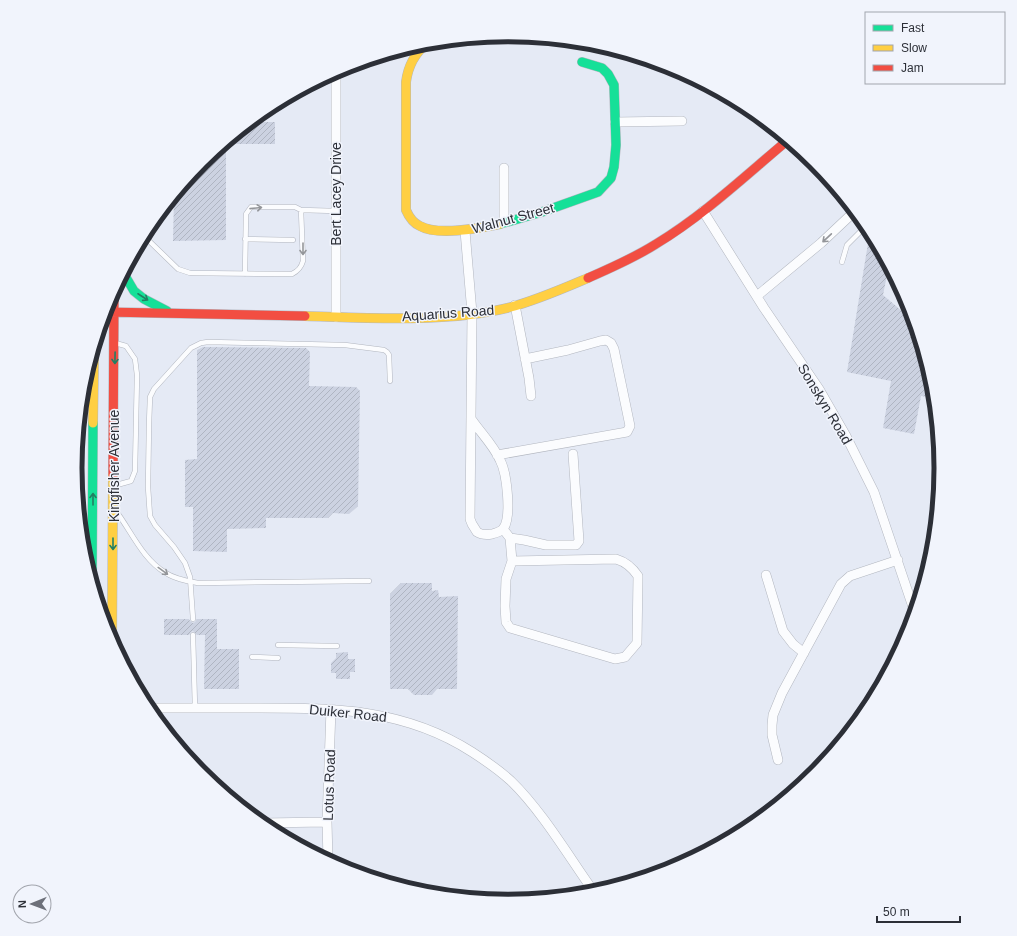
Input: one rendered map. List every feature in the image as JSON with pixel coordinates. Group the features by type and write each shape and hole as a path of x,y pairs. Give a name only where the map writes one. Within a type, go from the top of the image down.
{"street":[{"name":"Walnut Street","path":"416,52 411,60 405,79 405,202 406,210 414,223 426,229 465,231 504,223 548,211 598,192 605,187 612,175 616,163 614,90 611,79 600,66 582,62"},
{"name":"Bert Lacey Drive","path":"336,78 336,317"},
{"path":"615,122 682,121"},
{"name":"Aquarius Road","path":"112,312 169,312 336,317 423,316 472,313 515,306 532,301 611,268 656,244 703,211 784,144"},
{"path":"504,168 504,223"},
{"name":"Sonskyn Road","path":"703,211 819,389 846,436 874,492 912,604"},
{"path":"757,296 821,243 851,215"},
{"path":"465,231 472,313 470,512 472,524 477,532 484,535 494,534 503,529 507,517 506,480 502,464 497,455 472,420"},
{"path":"127,279 134,292 169,312"},
{"path":"515,306 531,396"},
{"name":"Kingfisher Avenue","path":"111,316 115,343 112,624"},
{"path":"497,455 628,432 630,426 614,349 611,343 606,340 600,341 568,350 525,359"},
{"name":"Kingfisher Avenue","path":"92,556 94,372"},
{"path":"510,538 546,545 578,544 573,454"},
{"path":"503,529 510,538 512,561 506,579 505,606 506,622 510,628 615,659 625,657 637,643 638,576 633,568 624,562 616,559 512,561"},
{"path":"778,760 772,736 773,715 782,693 841,584 846,578 898,560"},
{"path":"766,575 783,631 793,644 804,653"},
{"name":"Duiker Road","path":"156,708 306,708 358,711 391,717 420,726 447,737 488,762 511,781 536,811 590,886"},
{"name":"Lotus Road","path":"328,854 327,822 331,709"},
{"path":"273,823 327,822"}],"lane":[{"path":"245,274 246,214 251,207 295,207 301,210 336,211"},
{"path":"149,240 178,269 190,274 292,274 301,268 303,261 301,210"},
{"path":"842,262 846,244 862,230"},
{"path":"245,239 293,240"},
{"path":"193,619 191,582 185,563 161,533 150,516 148,487 150,397 154,389 191,348 201,343 208,342 345,345 384,350 389,355 390,381"},
{"path":"113,486 131,481 135,471 137,375 135,359 126,346 115,343"},
{"path":"114,508 145,554 155,564 167,574 191,582 369,581"},
{"path":"193,635 195,708"},
{"path":"278,645 337,646"},
{"path":"252,657 278,658"}],"building":[{"path":"260,122 275,122 275,144 233,144"},
{"path":"226,150 226,240 173,241 174,205 188,187"},
{"path":"868,240 887,273 883,295 903,312 904,309 920,358 928,397 921,396 914,434 883,428 891,381 847,372"},
{"path":"203,347 306,348 310,352 309,386 356,387 360,391 358,506 349,514 333,513 328,518 266,518 266,528 227,529 227,552 193,551 193,507 185,507 185,460 197,459 197,350"},
{"path":"401,583 432,583 432,591 438,590 439,597 458,596 457,689 437,689 432,695 414,695 408,689 390,689 390,594"},
{"path":"164,619 189,619 193,623 197,619 217,619 217,649 239,649 239,689 204,689 205,635 197,635 193,631 189,635 164,635"},
{"path":"348,652 348,659 355,659 355,672 350,672 350,679 336,679 336,673 331,673 331,663 336,658 336,653"}],"traffic: fast":[{"path":"500,224 542,212 598,192 611,178 614,167 616,145 614,85 608,74 602,68 582,62"},
{"path":"127,279 134,291 144,299 167,311"},
{"path":"92,556 93,423"}],"traffic: slow":[{"path":"419,52 412,61 406,82 406,210 408,215 418,225 428,229 437,230 459,230 500,224"},
{"path":"305,316 409,318 486,312 511,307 530,301 588,278"},
{"path":"93,423 94,373"},
{"path":"112,623 113,475"}],"traffic: jam":[{"path":"588,278 639,254 674,233 724,195 784,144"},
{"path":"113,475 114,308"},
{"path":"112,312 305,316"}]}
